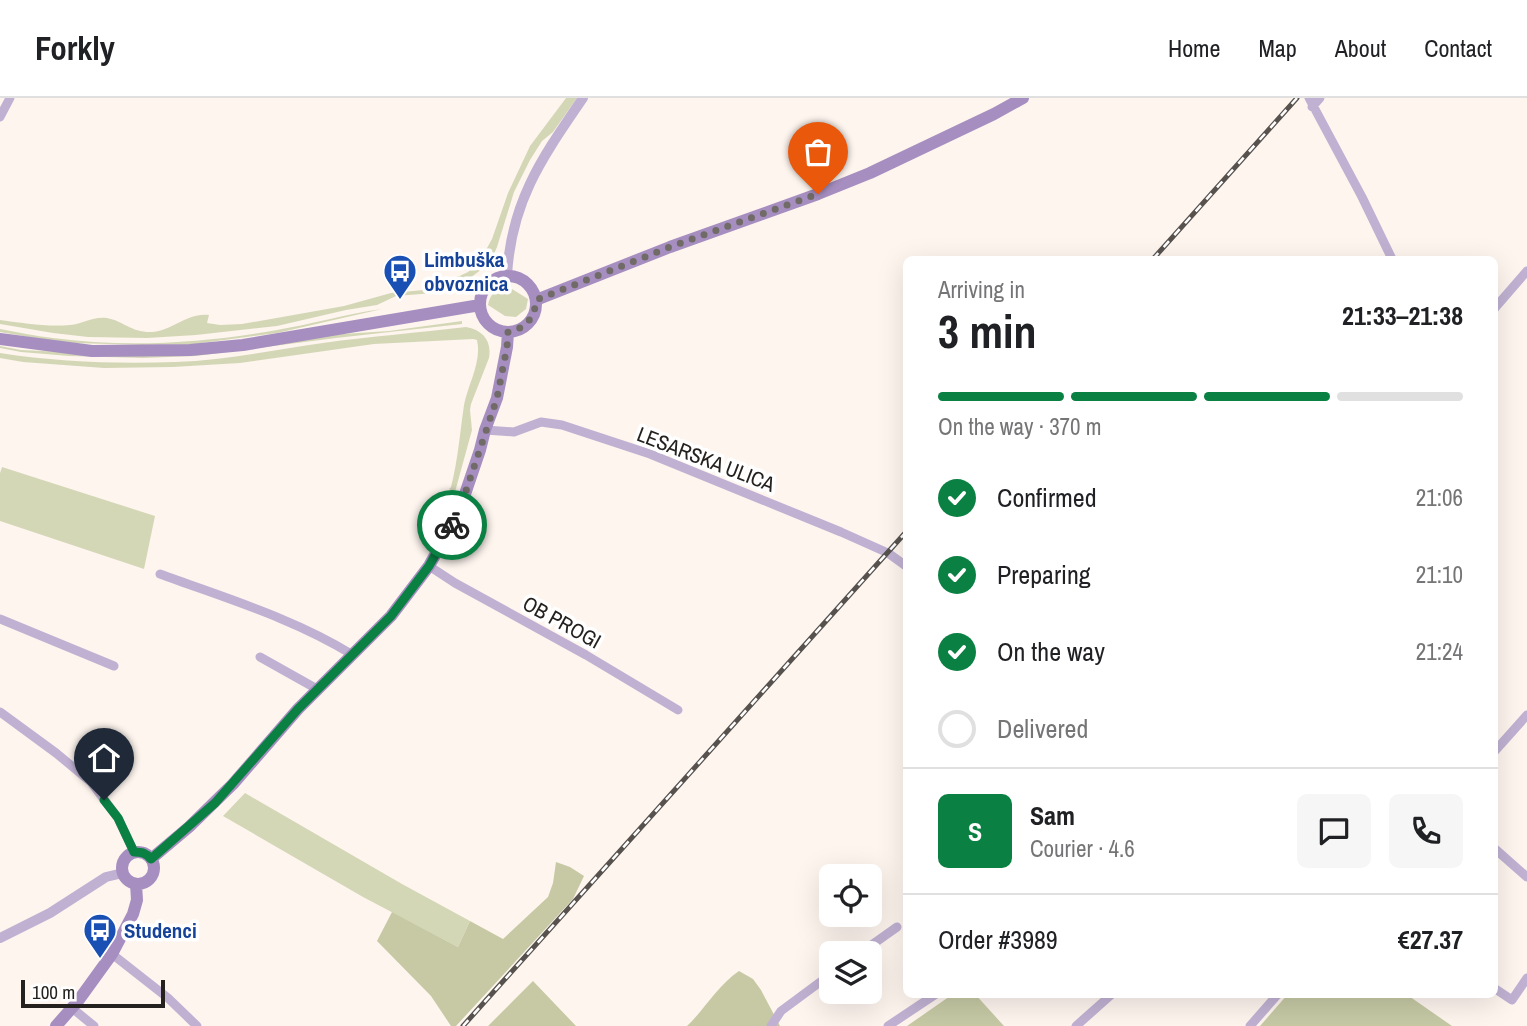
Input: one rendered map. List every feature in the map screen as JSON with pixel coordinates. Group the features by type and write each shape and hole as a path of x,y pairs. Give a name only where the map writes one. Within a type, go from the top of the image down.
{"main road":[{"path":"536,300 860,177 1023,98"},
{"path":"507,276 516,277 529,285 536,300 536,308 529,322 516,331 508,332 499,330 486,321 480,305 488,285 507,276"},
{"path":"0,339 92,351 190,350 257,343 480,305"},
{"path":"151,859 215,803 317,689 391,616 429,566 463,500 480,450 497,398 508,332"},
{"path":"141,852 151,859 154,864 153,875 146,882 136,884 125,879 122,867 128,855 141,852"},
{"path":"56,1026 112,954 133,914 137,900 136,884"}],"street":[{"path":"0,117 10,98"},
{"path":"507,276 513,227 526,190 558,134 583,98"},
{"path":"1320,98 1311,102 1391,256"},
{"path":"1498,304 1527,271"},
{"name":"LESARSKA ULICA","path":"485,430 514,432 541,422 562,425 650,454 841,532 903,564"},
{"name":"OB PROGI","path":"429,566 455,583 586,654 678,710"},
{"path":"160,574 281,618 353,655"},
{"path":"0,619 114,666"},
{"path":"260,657 317,689"},
{"path":"1498,748 1527,715"},
{"path":"2,717 91,782 118,818 134,852"},
{"path":"1498,852 1527,877"},
{"path":"0,938 50,913 106,877 122,873"},
{"path":"877,941 897,927"},
{"path":"112,954 168,998 197,1026"},
{"path":"1498,991 1512,1000 1527,978"},
{"path":"771,1026 780,1011 819,983"},
{"path":"888,1026 930,998"},
{"path":"1076,1026 1108,998"},
{"path":"1250,1026 1274,998"},
{"path":"72,1008 94,1026"}],"green space":[{"path":"566,98 577,98 530,160 514,192 490,263 466,281 447,290 396,296 377,305 277,326 196,335 88,337 0,324 0,320 70,325 102,318 139,331 153,332 194,316 209,315 207,323 242,324 438,286 468,272 481,259 492,239 508,193 530,146"},
{"path":"505,288 512,289 528,299 526,309 516,317 505,316 488,305 494,293"},
{"path":"382,309 277,333 194,344 74,343 0,332 0,329 109,343 165,343 290,328"},
{"path":"462,321 462,324 196,356 69,356 0,348 66,352 389,331"},
{"path":"466,327 485,337 490,352 471,404 472,430 455,492 449,489 464,405 478,356 477,340 374,344 240,363 173,367 104,368 0,358 0,353 88,362 194,361"},
{"path":"2,467 155,516 144,569 0,521"},
{"path":"245,793 470,921 458,947 363,897 223,816"},
{"path":"556,862 584,876 573,899 456,1026 451,1026 431,996 377,941 392,912 458,947 470,921 503,939 548,897"},
{"path":"739,971 753,979 780,1026 687,1026 725,983"},
{"path":"533,981 576,1026 488,1026"},
{"path":"947,998 979,998 1004,1026 907,1026"},
{"path":"1284,998 1412,998 1452,1026 1260,1026"}],"railway":[{"path":"1156,256 1297,98"},
{"path":"463,1026 903,535"}],"way so far":[{"path":"452,525 497,398 508,332 516,331 529,322 536,308 536,300 638,259 818,194"}],"place":[{"name":"Limbuška obvoznica","path":"400,301"},
{"name":"Studenci","path":"100,960"}],"route":[{"path":"104,800 118,818 134,852 141,852 151,859 215,803 298,709 391,616 429,566 452,525"}]}
